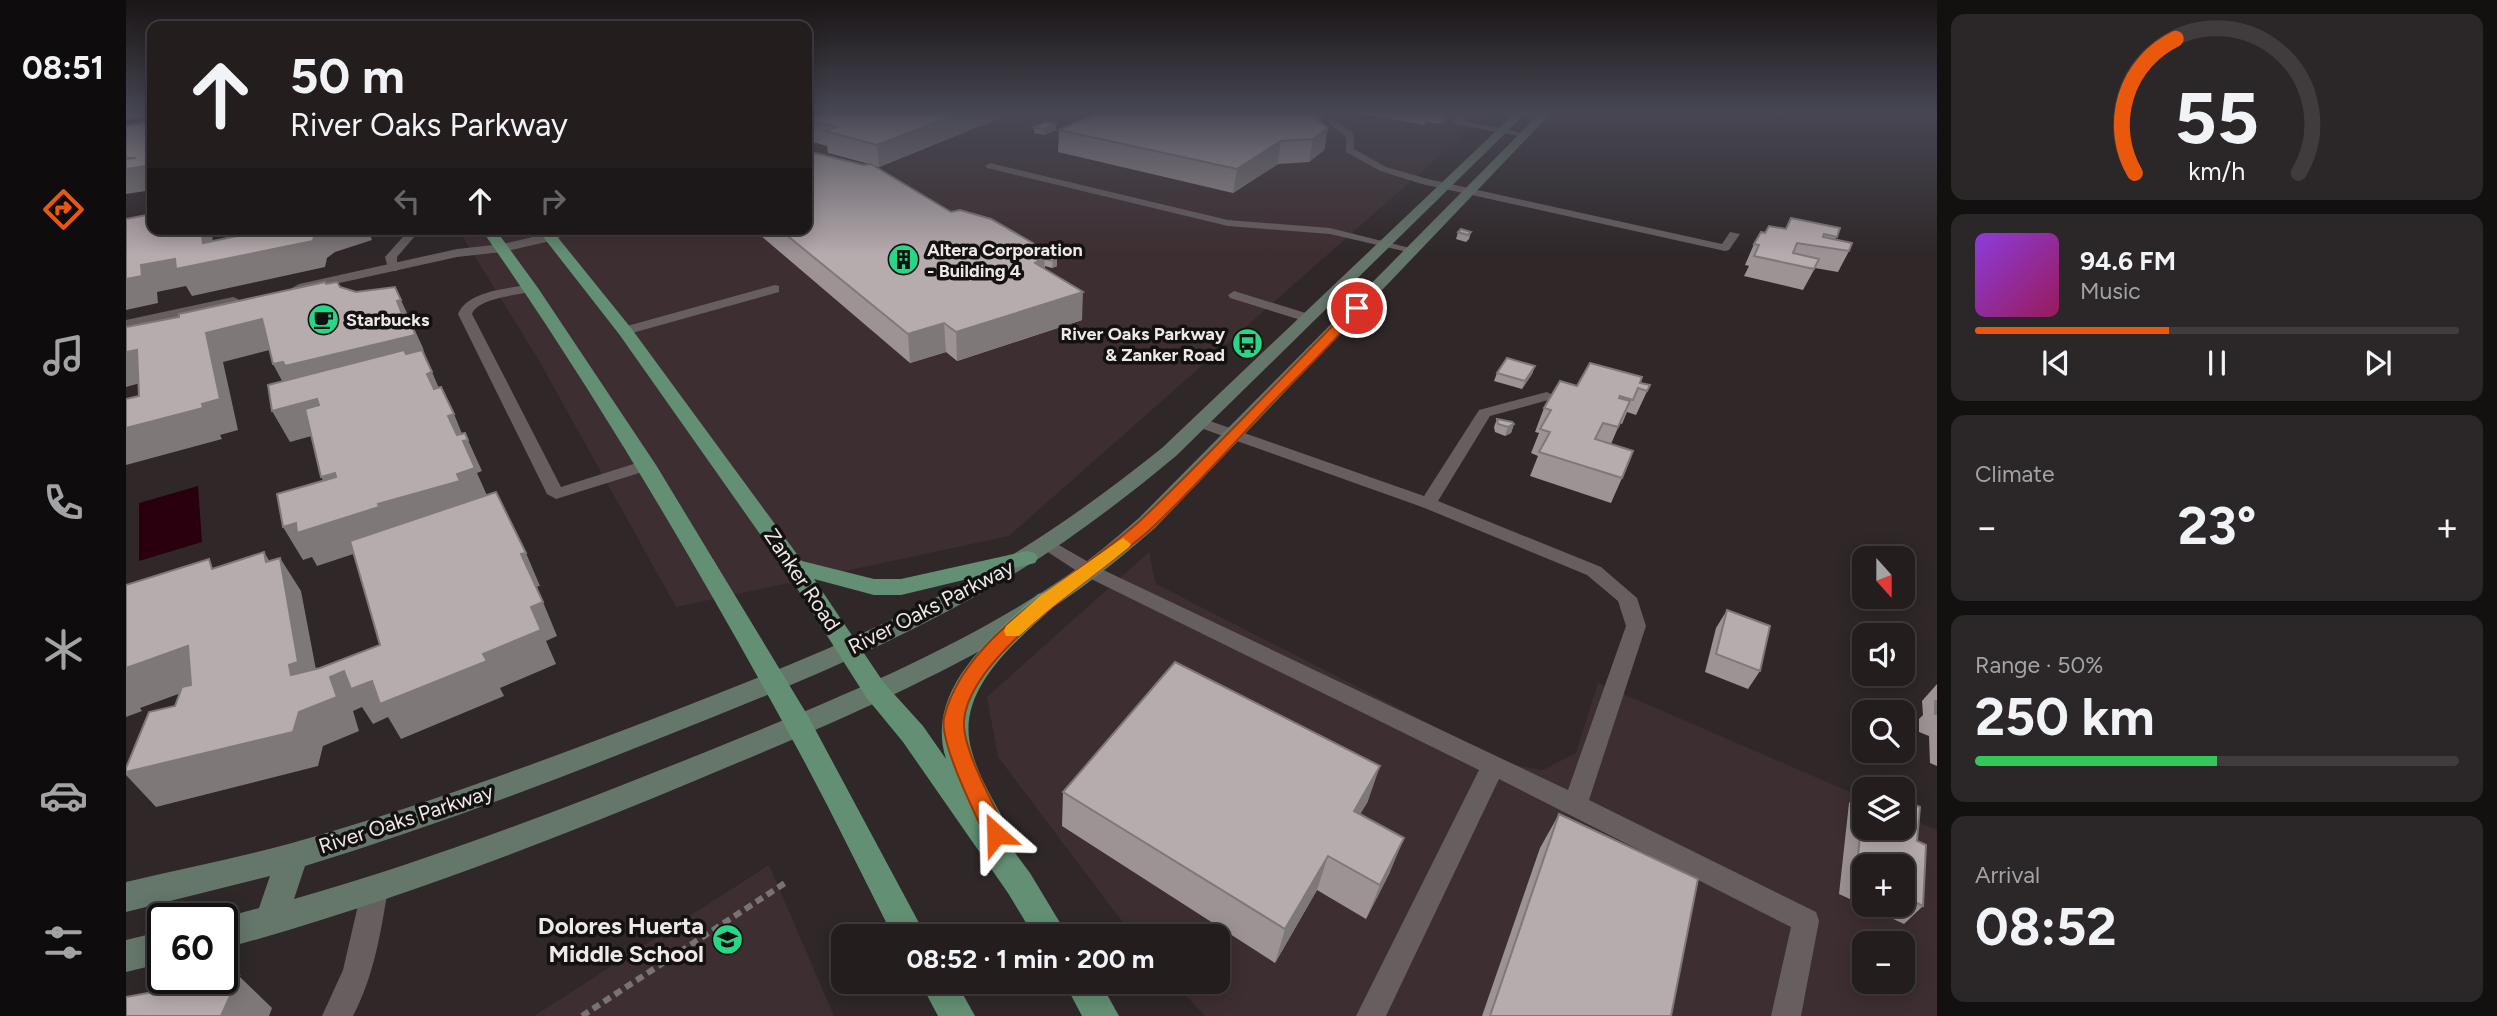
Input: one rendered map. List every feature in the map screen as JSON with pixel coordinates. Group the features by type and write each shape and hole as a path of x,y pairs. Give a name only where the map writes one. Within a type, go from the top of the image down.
{"main road":[{"path":"492,235 531,288 646,465 798,724 904,924"},
{"name":"Zanker Road","path":"549,235 625,331 794,566 875,690 913,734 1019,883 1045,924"},
{"path":"794,566 874,587 901,587 1036,552"},
{"path":"1019,883 962,761 955,740 954,720 961,697 973,677 1003,640 1046,600"},
{"path":"944,994 958,1016"},
{"path":"1088,994 1102,1016"}],"street":[{"name":"River Oaks Parkway","path":"126,897 293,856 518,781 774,683 956,598 1036,552 1124,491 1201,423 1470,160"},
{"path":"238,929 270,922 375,888 600,807 875,690 988,634 1046,600 1090,571 1147,523 1499,160"},
{"path":"502,248 457,253 291,297 464,263 541,235"},
{"path":"126,325 245,307 126,342"},
{"path":"1307,318 1338,327"},
{"path":"270,922 293,856"},
{"path":"126,956 147,951"}],"lane":[{"path":"1368,160 1383,169 1443,186 1725,248 1734,234"},
{"path":"990,166 1228,223 1330,231 1412,250"},
{"path":"393,268 391,257 411,235"},
{"path":"531,288 478,300 468,306 466,314 556,494 646,465"},
{"path":"625,331 775,289"},
{"path":"1234,295 1307,318"},
{"path":"1428,503 1484,413 1547,396"},
{"path":"1201,423 1428,503 1594,570 1627,598 1636,626 1575,805"},
{"path":"1036,552 1090,571 1575,805 1806,921 1786,1016"},
{"path":"1371,1016 1493,766"},
{"path":"337,1016 352,991 362,962 375,888"}],"path":[{"path":"582,1016 785,883"}],"shaded area":[{"path":"812,160 1434,160 1009,536 676,607 538,359 462,235 812,235"},
{"path":"198,486 202,542 139,561 139,503"},
{"path":"1149,552 1156,584 1509,764 1543,770 1576,753 1598,683 1852,793 1852,840 1915,840 1915,821 1937,830 1937,1016 1205,1016 1184,994 1230,994 1230,924 1124,924 998,757 987,697"},
{"name":"Dolores Huerta Middle School","path":"769,865 834,1016 534,1016"}],"building":[{"path":"126,160 147,160 147,166 126,169"},
{"name":"Altera Corporation - Building 4","path":"812,160 871,164 951,212 960,210 991,219 1045,250 1034,256 1042,258 1035,263 1083,292 956,332 944,323 908,334 786,235 812,235"},
{"path":"1198,160 1250,160 1237,169"},
{"path":"147,215 147,235 202,235 203,243 242,235 314,235 313,241 176,269 175,259 141,265 142,276 126,279 126,219"},
{"path":"1791,218 1840,228 1837,237 1824,234 1823,237 1852,243 1849,251 1797,243 1793,253 1819,259 1814,269 1754,256 1759,245 1754,244 1761,232 1765,233 1769,226 1786,229"},
{"path":"1461,229 1471,232 1468,235 1458,232"},
{"path":"1045,255 1057,258 1053,261 1045,259"},
{"path":"325,282 337,282 340,287 356,292 395,287 405,321 411,319 415,335 285,366 283,362 273,364 262,319 206,333 220,399 202,404 203,408 126,428 126,399 139,396 137,350 126,352 126,327"},
{"path":"404,350 406,354 422,350 432,372 427,374 434,389 441,387 454,414 448,416 457,435 465,433 468,440 463,441 475,468 457,474 460,481 378,504 379,507 297,533 296,523 283,527 277,494 336,477 335,473 321,477 305,409 319,405 317,399 272,411 268,385"},
{"path":"1507,358 1535,366 1525,381 1497,373"},
{"path":"1590,363 1642,377 1640,383 1650,385 1647,391 1638,388 1633,400 1620,396 1619,398 1630,401 1618,427 1603,423 1595,439 1633,451 1622,478 1539,452 1550,432 1540,429 1551,410 1544,408 1560,381 1577,386"},
{"path":"1497,419 1514,424 1508,427 1498,424"},
{"path":"496,492 526,553 521,554 543,602 531,607 541,630 483,654 487,661 380,704 372,681 351,689 344,671 330,677 337,697 299,712 293,732 126,772 149,712 175,706 182,687 191,685 188,646 126,668 126,585 209,559 212,569 264,552 266,562 280,558 298,662 289,665 291,675 320,668 380,645 350,541"},
{"path":"1727,610 1770,626 1760,671 1716,654"},
{"path":"1175,662 1380,766 1354,811 1404,838 1380,885 1328,856 1285,929 1063,792"},
{"path":"1915,805 1920,807 1917,841 1926,845 1923,906 1915,902 1915,854 1858,854 1860,840 1915,840"},
{"path":"1559,814 1698,879 1671,1016 1490,1016"},
{"path":"147,993 231,994 221,1016 126,1016 126,997"}],"slow traffic":[{"path":"1013,631 1046,600 1090,571 1123,544"}],"place":[{"name":"Altera Corporation - Building 4","path":"904,260"},
{"name":"Starbucks","path":"323,320"},
{"name":"River Oaks Parkway & Zanker Road","path":"1248,344"},
{"name":"Dolores Huerta Middle School","path":"727,940"}],"route":[{"path":"996,834 955,740 954,720 961,697 973,677 1003,640 1046,600 1090,571 1147,523 1357,308"}]}
